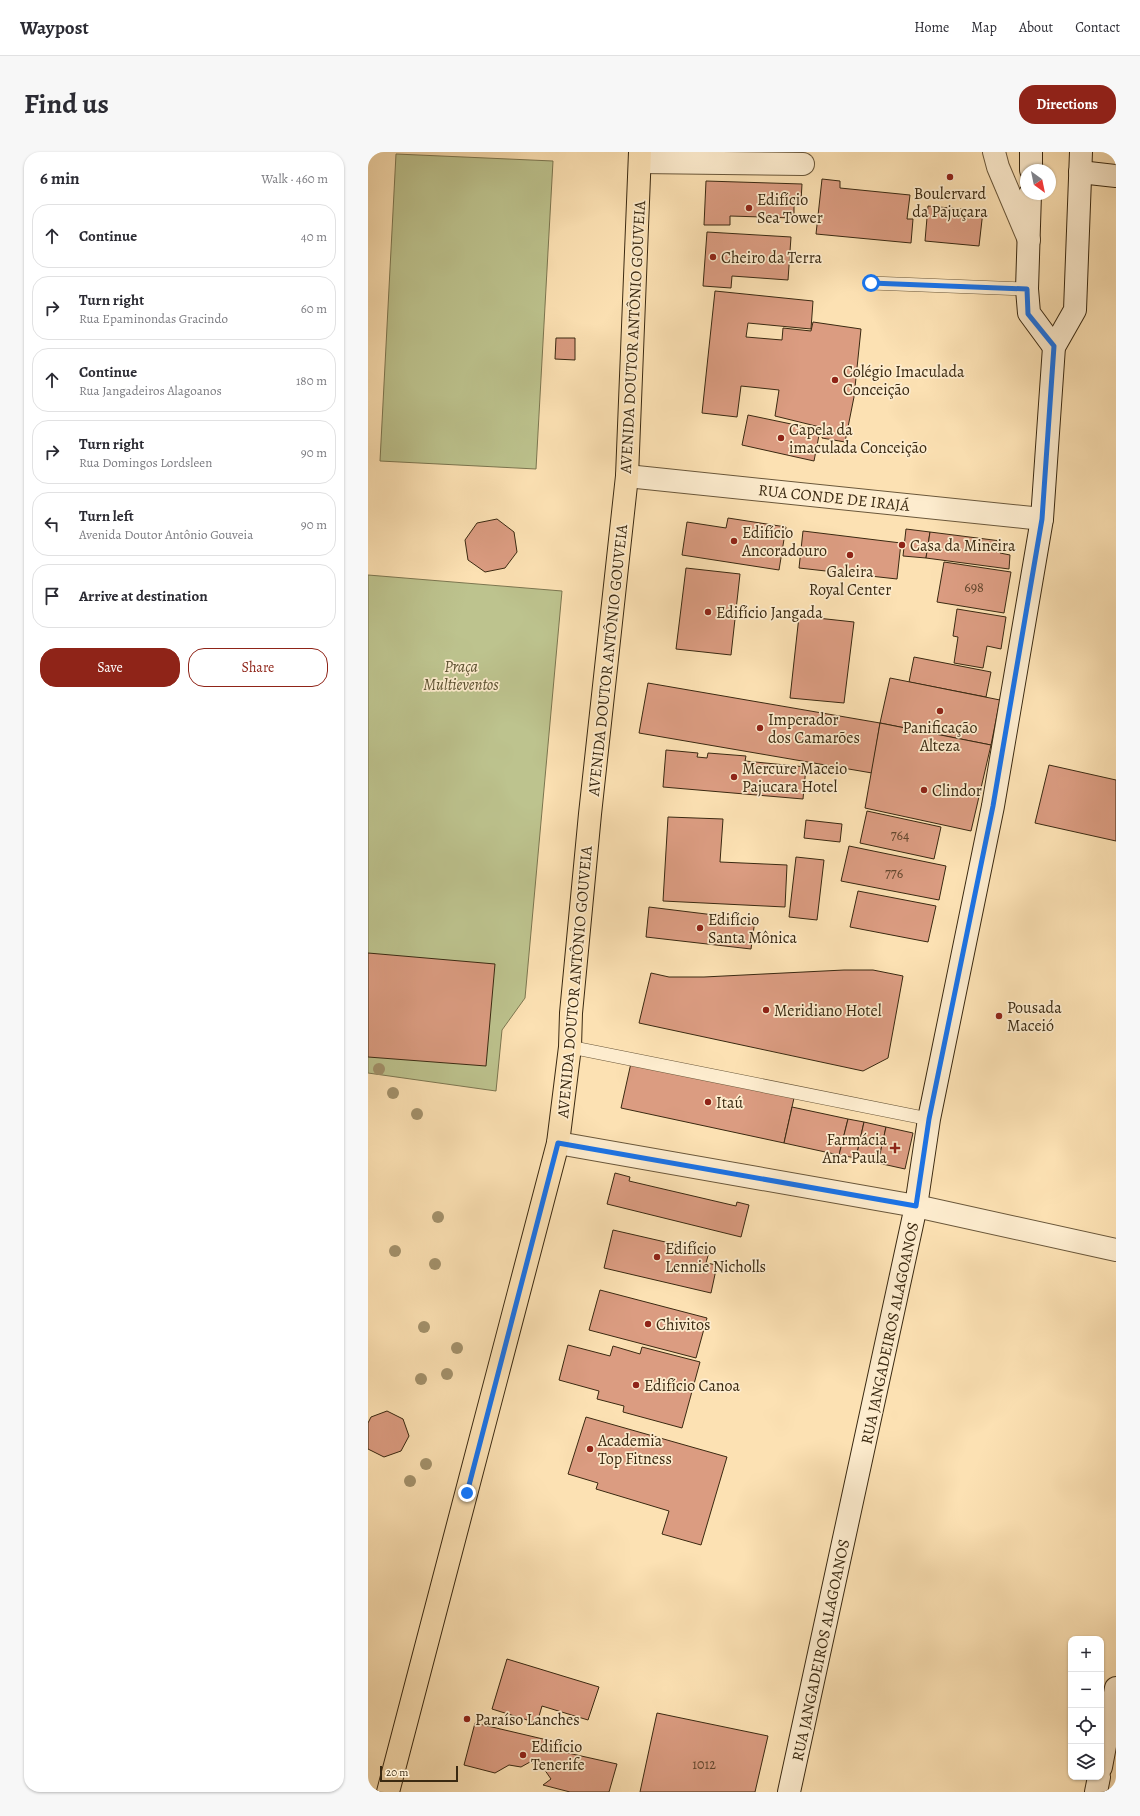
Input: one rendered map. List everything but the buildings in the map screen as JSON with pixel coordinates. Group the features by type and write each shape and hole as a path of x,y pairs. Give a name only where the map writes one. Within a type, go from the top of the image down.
{"main road":[{"name":"AVENIDA DOUTOR ANTÔNIO GOUVEIA","path":"388,1792 558,1143 570,1047 571,1013 589,822 627,476 640,157"}],"street":[{"path":"994,152 998,167 1029,240"},
{"path":"1030,164 1031,152"},
{"path":"640,157 802,164"},
{"path":"1030,200 1027,289 1028,314 1054,346 1075,310 1081,162 1116,176"},
{"name":"RUA JANGADEIROS ALAGOANOS","path":"789,1792 916,1206 929,1119 993,806 1042,519 1054,346"},
{"name":"RUA CONDE DE IRAJÁ","path":"627,476 1042,519"},
{"path":"558,1143 916,1206 1116,1250"},
{"path":"1104,1752 1116,1688"},
{"path":"1096,1792 1098,1780"}],"lane":[{"path":"871,283 1027,289"},
{"path":"570,1047 929,1119"}],"green space":[{"path":"396,154 553,161 536,469 380,461"},
{"name":"Praça Multieventos","path":"368,575 562,591 525,998 502,1030 496,1091 368,1073"}],"place":[{"name":"Boulervard da Pajuçara","path":"950,177"},
{"name":"Edifício Sea Tower","path":"749,208"},
{"name":"Cheiro da Terra","path":"713,257"},
{"name":"Colégio Imaculada Conceição","path":"835,380"},
{"name":"Capela da imaculada Conceição","path":"781,438"},
{"name":"Edifício Ancoradouro","path":"734,541"},
{"name":"Casa da Mineira","path":"902,545"},
{"name":"Galeira Royal Center","path":"850,555"},
{"name":"Edifício Jangada","path":"708,612"},
{"name":"Panificação Alteza","path":"940,711"},
{"name":"Imperador dos Camarões","path":"760,728"},
{"name":"Mercure Maceio Pajucara Hotel","path":"734,777"},
{"name":"Clindor","path":"924,790"},
{"name":"Edifício Santa Mônica","path":"700,928"},
{"name":"Meridiano Hotel","path":"766,1010"},
{"name":"Pousada Maceió","path":"999,1016"},
{"name":"Itaú","path":"708,1102"},
{"name":"Farmácia Ana Paula","path":"895,1148"},
{"name":"Edifício Lennie Nicholls","path":"657,1257"},
{"name":"Chivitos","path":"648,1324"},
{"name":"Edifício Canoa","path":"636,1385"},
{"name":"Academia Top Fitness","path":"590,1449"},
{"name":"Paraíso Lanches","path":"467,1719"},
{"name":"Edifício Tenerife","path":"523,1755"}],"route":[{"path":"467,1493 558,1143 916,1206 929,1119 993,806 1042,519 1054,346 1028,314 1027,289 871,283"}]}
